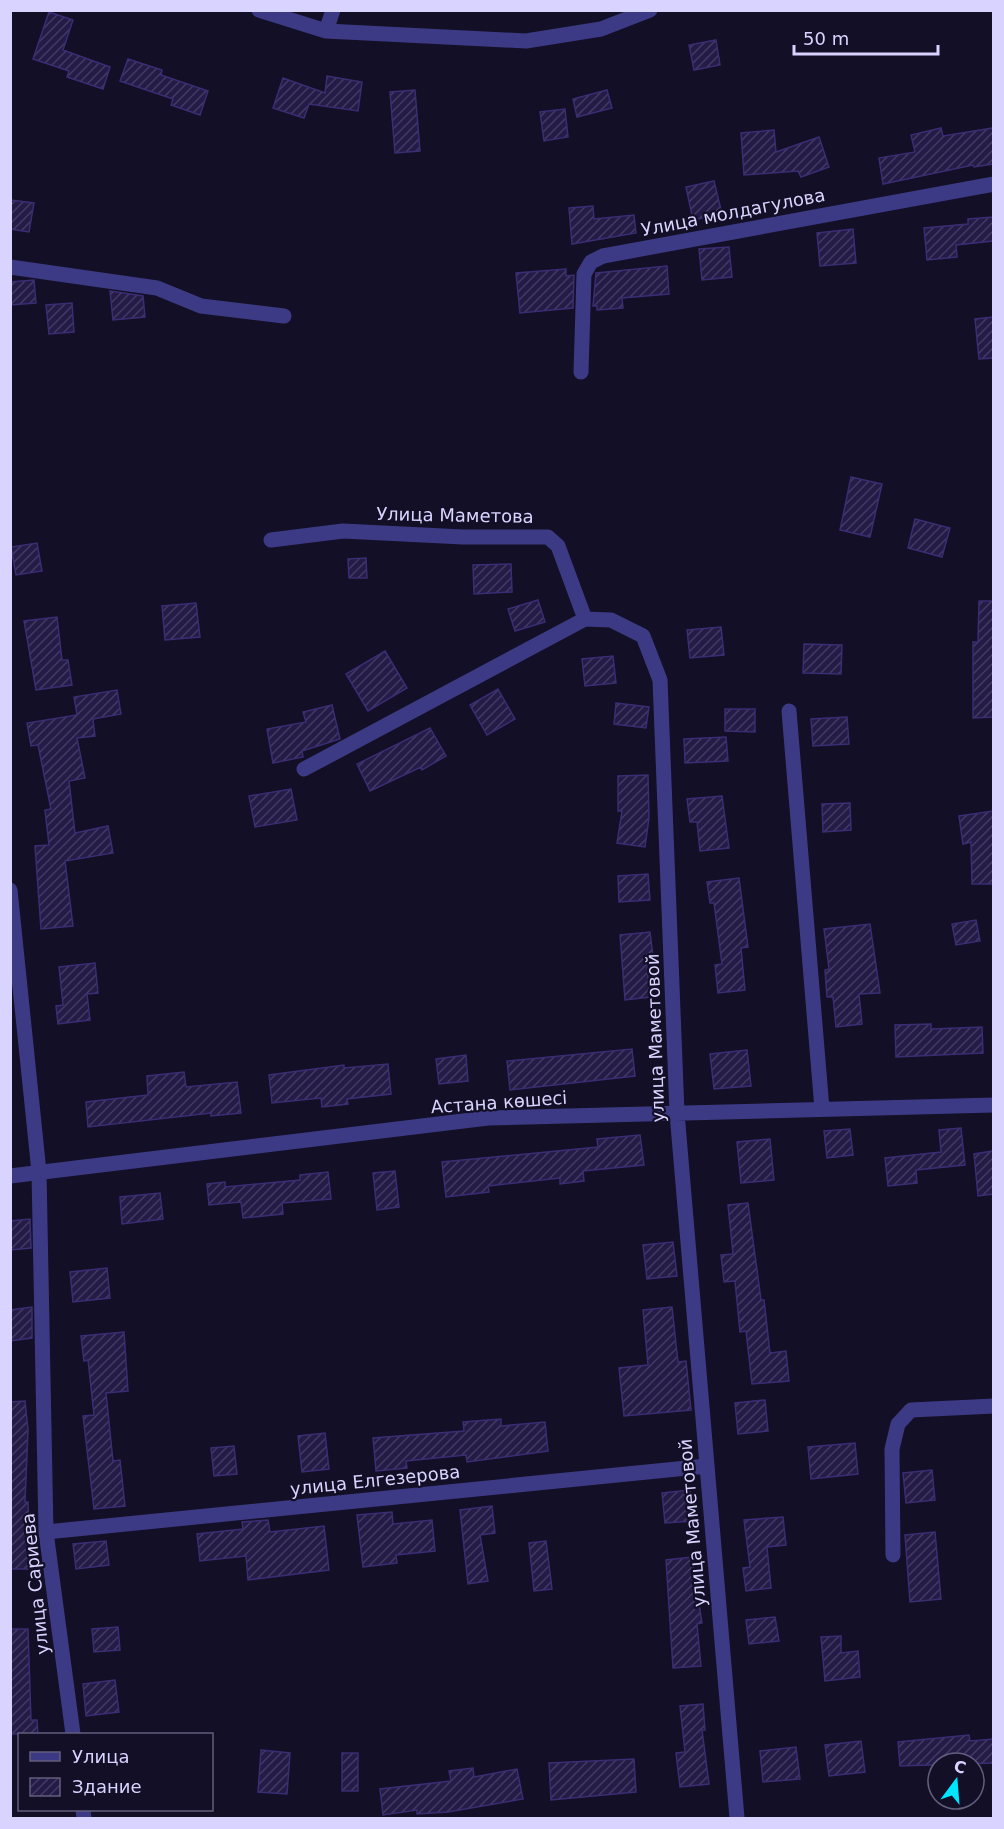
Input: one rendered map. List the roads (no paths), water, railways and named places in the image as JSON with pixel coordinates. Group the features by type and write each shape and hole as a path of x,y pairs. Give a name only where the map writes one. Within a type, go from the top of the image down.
{"street":[{"path":"259,10 326,31 526,41 601,29 650,10"},
{"path":"326,31 333,10"},
{"name":"Улица молдагулова","path":"580,372 584,274 591,262 603,256 993,184"},
{"path":"10,267 157,288 201,306 284,316"},
{"name":"Улица Маметова","path":"271,540 342,531 463,537 548,537 558,546 585,619"},
{"path":"304,769 585,619"},
{"name":"улица Маметовой","path":"585,619 611,620 643,636 660,680 676,1113 737,1818"},
{"path":"789,711 822,1109"},
{"name":"улица Сариева","path":"10,890 39,1172 46,1532 73,1733"},
{"name":"Астана көшесі","path":"10,1176 488,1118 993,1105"},
{"path":"893,1555 892,1449 898,1424 911,1410 993,1406"},
{"name":"улица Елгезерова","path":"46,1532 707,1466"}]}
